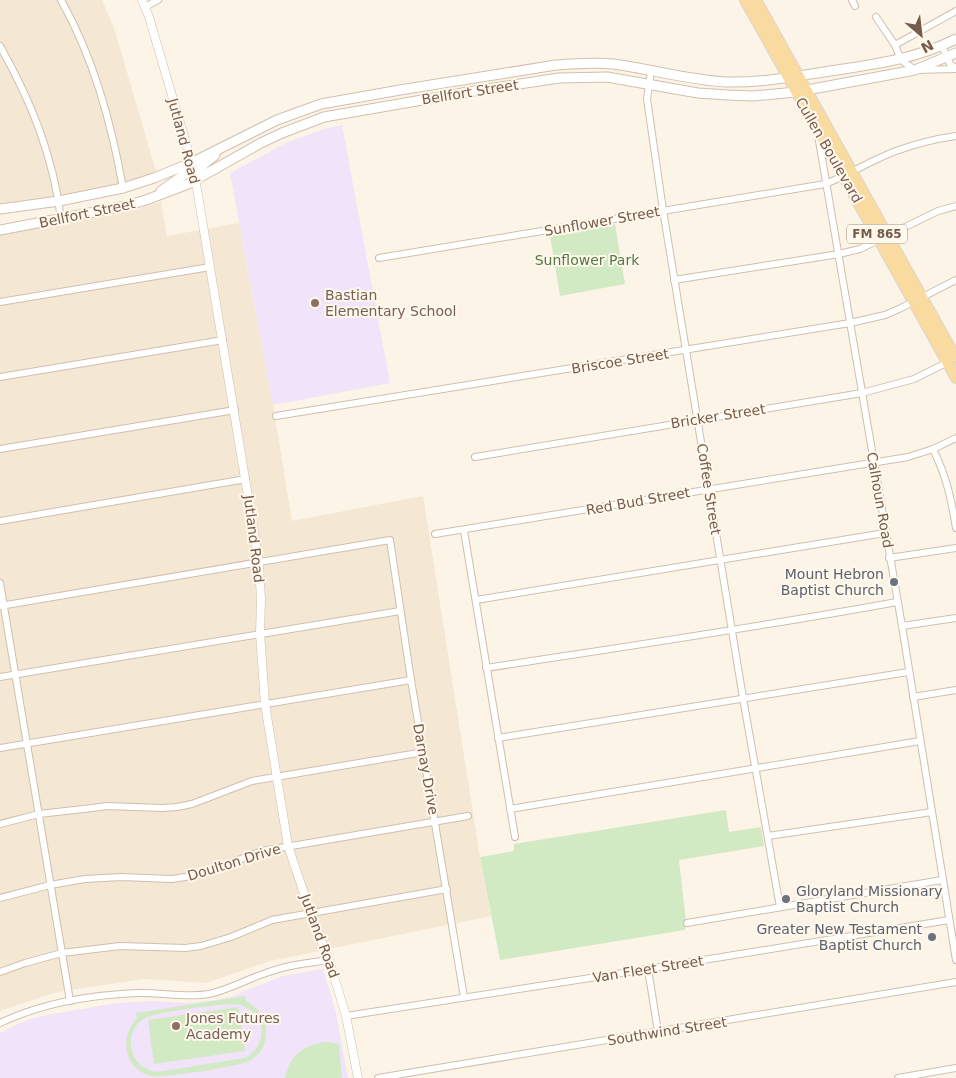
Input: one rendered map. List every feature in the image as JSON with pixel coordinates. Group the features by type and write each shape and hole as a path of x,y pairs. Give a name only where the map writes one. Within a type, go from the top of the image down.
{"main road":[{"name":"Cullen Boulevard","path":"745,0 794,76"},
{"name":"Cullen Boulevard","path":"756,0 794,76 817,129 848,175"},
{"name":"Bellfort Street","path":"0,209 59,201 123,188 154,178 293,113 321,104 556,65 603,64 700,79 746,82 901,60 942,46 956,39"},
{"name":"Bellfort Street","path":"0,230 126,206 146,200 195,180 282,132 324,117 559,78 607,78 698,92 753,96 801,91 914,70 956,53"},
{"path":"556,65 559,78"},
{"path":"477,78 480,90"},
{"path":"698,92 700,79"},
{"path":"400,90 402,103"},
{"name":"Cullen Boulevard","path":"801,91 918,299 954,359 956,378"},
{"path":"321,104 324,117"},
{"path":"254,131 261,143"},
{"path":"195,180 199,169 227,145"},
{"path":"146,200 182,177 191,162"}],"street":[{"path":"61,0 84,45 98,83 114,139 123,188"},
{"path":"144,4 158,0"},
{"name":"Jutland Road","path":"144,4 191,162 235,410 259,562 260,633 265,704 288,846 329,960 346,1016 358,1078"},
{"path":"895,45 956,11"},
{"path":"876,17 895,45 901,60 914,70 956,68"},
{"path":"0,46 19,81 44,141 59,201 61,219"},
{"path":"942,46 950,64 956,68"},
{"name":"Coffee Street","path":"651,71 647,99 649,121 708,490 780,907"},
{"name":"Calhoun Road","path":"817,129 902,626 908,672 914,697 956,960"},
{"path":"848,175 894,152 931,140 956,136"},
{"name":"Sunflower Street","path":"379,258 825,184 848,175"},
{"path":"674,280 839,254 860,248 938,211 956,206"},
{"path":"0,302 210,267"},
{"name":"Briscoe Street","path":"276,416 850,323 885,314 956,280"},
{"path":"0,377 223,340"},
{"name":"Bricker Street","path":"475,457 862,393 914,379 954,359"},
{"path":"0,449 235,410"},
{"name":"Red Bud Street","path":"435,534 464,531 908,457 933,450 956,438"},
{"path":"933,450 944,470 950,490 956,528"},
{"path":"0,521 246,480"},
{"path":"464,531 515,837"},
{"path":"476,600 885,533"},
{"name":"Darnay Drive","path":"259,562 390,540 411,680 464,997"},
{"path":"889,558 956,548"},
{"path":"2,605 259,562"},
{"path":"0,583 2,605 70,1001"},
{"path":"486,668 774,624 897,602"},
{"path":"0,677 400,611"},
{"path":"902,626 956,618"},
{"path":"498,738 908,672"},
{"path":"0,748 411,680"},
{"path":"914,697 956,690"},
{"path":"510,809 920,741"},
{"path":"0,824 39,814 107,806 162,808 192,804 252,781 424,752"},
{"path":"768,836 932,812"},
{"name":"Doulton Drive","path":"0,898 50,885 85,879 185,877 201,874 262,851 468,816"},
{"path":"687,923 942,880"},
{"path":"0,972 62,953 120,946 185,948 201,946 231,937 272,920 447,889"},
{"name":"Van Fleet Street","path":"346,1016 949,920"},
{"path":"0,1022 36,1008 70,1001 138,993 207,994 231,987 279,968 329,960"},
{"path":"648,969 658,1032"},
{"name":"Southwind Street","path":"378,1078 956,982"},
{"path":"898,1078 923,1076 956,1068"}],"shaded area":[{"path":"0,0 102,0 115,31 156,172 127,183 105,188 0,205"},
{"name":"Bastian Elementary School","path":"342,125 390,383 273,405 230,173 286,143 327,128"},
{"path":"161,202 167,236 239,223 273,405 292,521 423,496 491,916 270,961 206,983 144,979 57,992 0,1011 0,234 120,214"},
{"name":"Jones Futures Academy","path":"323,969 336,1013 348,1078 0,1078 0,1033 27,1020 117,1003 152,1001 190,1003 214,1000 230,997 283,976"}],"green space":[{"name":"Sunflower Park","path":"615,224 625,284 560,296 550,236"},
{"path":"726,810 729,832 761,827 764,846 679,860 686,922 685,930 500,960 480,857 514,851 514,844"},
{"path":"245,996 246,1001 258,1010 263,1017 266,1035 263,1048 258,1055 244,1063 201,1071 150,1076 134,1066 127,1051 128,1034 137,1018 136,1013","holes":["229,1004 240,1005 249,1009 256,1016 260,1024 261,1033 254,1051 245,1058 157,1072 148,1070 133,1055 131,1047 132,1034 142,1020 170,1012"]},
{"path":"238,1007 245,1051 154,1064 148,1020"},
{"path":"328,1042 339,1044 342,1078 285,1078 290,1063 300,1052 313,1045"}],"place":[{"name":"Bastian Elementary School","path":"315,303"},
{"name":"Mount Hebron Baptist Church","path":"894,582"},
{"name":"Gloryland Missionary Baptist Church","path":"786,899"},
{"name":"Greater New Testament Baptist Church","path":"932,937"},
{"name":"Jones Futures Academy","path":"176,1026"}]}
